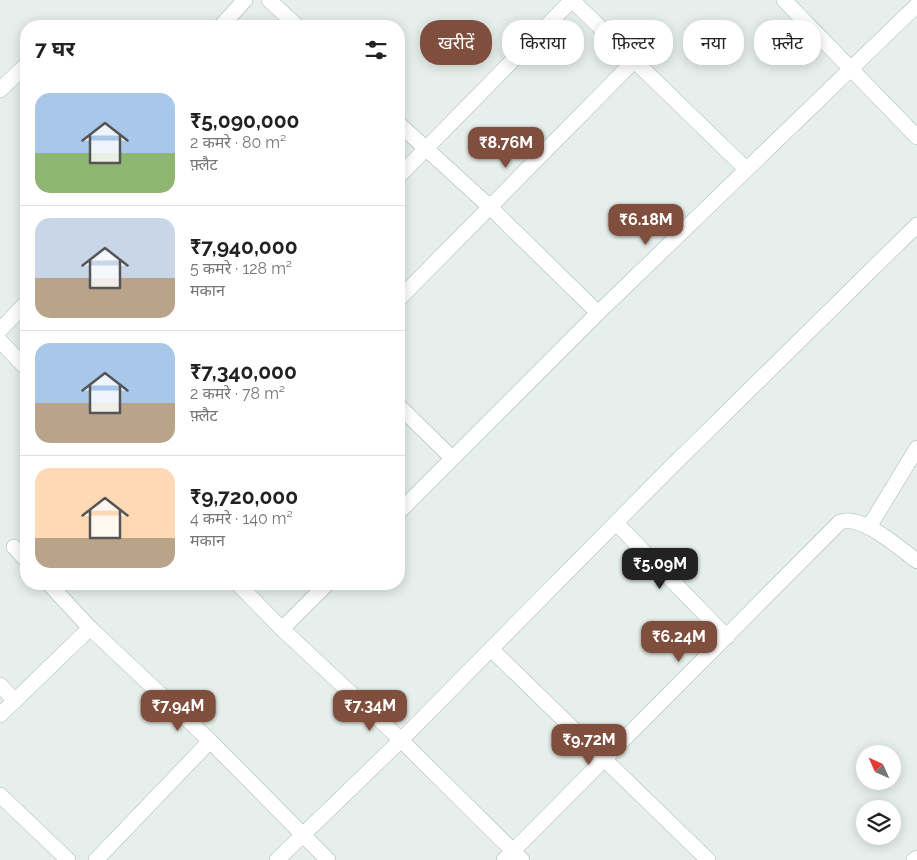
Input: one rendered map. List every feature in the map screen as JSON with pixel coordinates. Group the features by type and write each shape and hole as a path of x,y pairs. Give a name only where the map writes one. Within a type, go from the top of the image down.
{"street":[{"path":"227,20 245,0"},
{"path":"405,170 572,0 594,21"},
{"path":"784,0 917,137"},
{"path":"277,2 292,20"},
{"path":"405,506 598,313 917,5"},
{"path":"405,293 630,65"},
{"path":"640,65 746,170"},
{"path":"0,90 20,71"},
{"path":"405,130 490,207 598,313"},
{"path":"277,860 401,740 616,523 917,225"},
{"path":"0,330 20,309"},
{"path":"0,341 20,362"},
{"path":"405,412 452,458"},
{"path":"869,527 917,448"},
{"path":"244,590 282,629 401,740 513,857 605,760 840,522 846,520 854,521 869,527 917,561"},
{"path":"616,523 727,636"},
{"path":"14,547 20,554"},
{"path":"55,590 90,628 210,741 328,860"},
{"path":"282,629 321,590"},
{"path":"0,716 90,628"},
{"path":"491,649 708,860"},
{"path":"0,685 15,700"},
{"path":"96,860 210,741"},
{"path":"0,795 68,860"}]}
